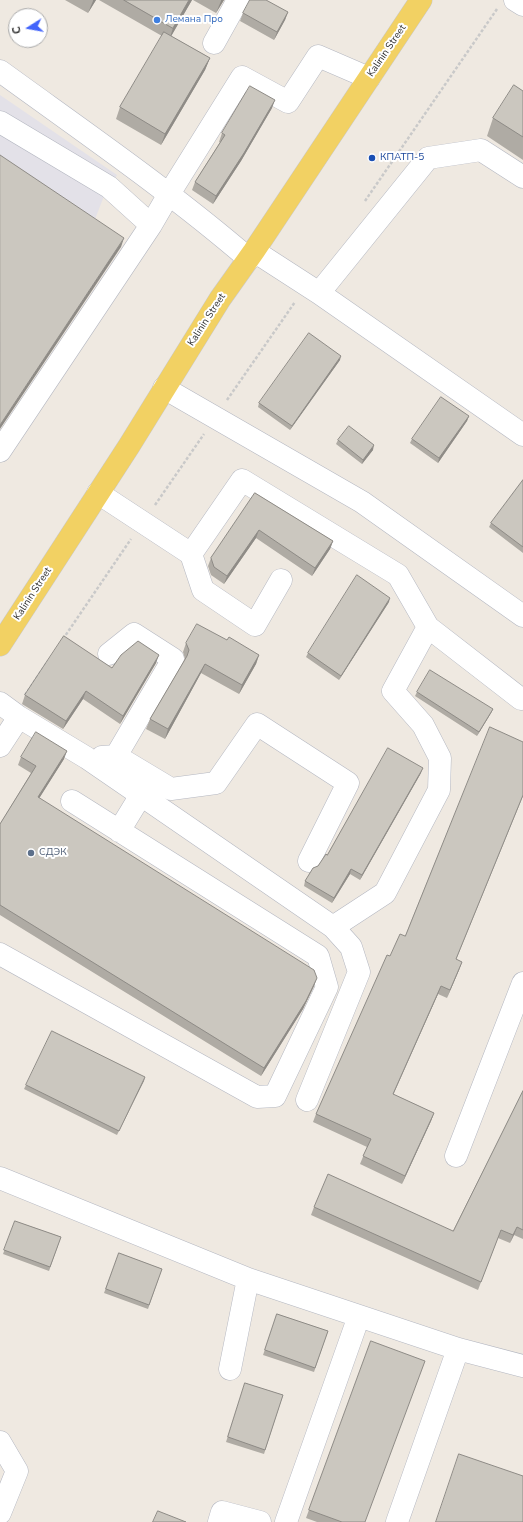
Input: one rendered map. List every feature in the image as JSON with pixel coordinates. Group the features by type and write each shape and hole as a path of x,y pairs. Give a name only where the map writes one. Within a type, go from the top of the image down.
{"main road":[{"name":"Kalinin Street","path":"0,645 129,446 220,299 421,0"}],"street":[{"path":"214,43 238,0"},
{"path":"507,3 523,6"},
{"path":"0,451 151,225 242,77 288,102 318,56 369,78"},
{"path":"0,71 251,255 313,289 523,435"},
{"path":"0,122 109,187 151,225"},
{"path":"313,289 428,158 481,150 523,177"},
{"path":"164,388 362,502 523,616"},
{"path":"191,554 242,480 398,575 428,627 521,699"},
{"path":"98,493 191,554 203,590 255,625 282,580"},
{"path":"333,927 385,893 439,790 440,758 423,725 393,691 428,627"},
{"path":"109,654 134,634 173,659 116,756"},
{"path":"0,746 11,711 87,758 333,927 351,947 359,972 307,1100"},
{"path":"87,758 116,756 171,789 216,783 257,724 348,783 309,861"},
{"path":"119,831 141,795"},
{"path":"0,954 257,1097 275,1096 327,987 318,956 72,801"},
{"path":"456,1156 523,983"},
{"path":"0,1178 248,1279 458,1350 523,1366"},
{"path":"230,1369 248,1279"},
{"path":"286,1522 359,1316"},
{"path":"397,1522 458,1350"},
{"path":"0,1442 17,1471 0,1513"},
{"path":"219,1522 222,1512 260,1522"}],"path":[{"path":"360,207 507,3"},
{"path":"60,643 216,417 313,289"},
{"path":"11,711 51,655"}],"shaded area":[{"path":"0,95 117,175 104,196 92,227 0,365"}],"building":[{"path":"124,0 189,0 173,28"},
{"path":"250,0 266,0 288,12 277,32 243,13"},
{"path":"164,32 210,58 165,134 120,107"},
{"path":"514,85 523,91 523,137 493,118"},
{"path":"250,86 275,100 244,153 216,196 195,182 225,135 222,133"},
{"path":"0,155 124,238 0,425"},
{"path":"309,333 341,356 292,426 259,403"},
{"path":"441,397 469,416 439,458 412,439"},
{"path":"349,426 374,445 363,460 338,440"},
{"path":"523,480 523,547 491,523"},
{"path":"255,493 333,541 315,568 259,530 227,576 214,567 211,558"},
{"path":"357,575 390,598 341,676 308,653"},
{"path":"197,624 227,640 229,637 259,655 242,685 205,664 168,729 150,719 187,656 189,650 186,643"},
{"path":"64,636 112,668 121,655 138,641 159,655 123,716 86,691 66,721 25,695"},
{"path":"430,670 493,709 479,732 417,692"},
{"path":"490,727 523,742 523,795 456,959 462,962 450,990 441,986 393,1094 434,1113 405,1176 363,1156 371,1139 316,1114 387,955 390,956 400,934 405,936"},
{"path":"36,732 67,751 38,797 314,970 317,978 306,1001 264,1068 0,905 0,824 36,766 21,757"},
{"path":"388,748 423,768 362,875 351,869 334,898 305,881 313,868 318,866 326,854 327,855"},
{"path":"52,1031 145,1077 119,1131 26,1085"},
{"path":"523,1091 523,1230 517,1227 513,1235 501,1230 481,1282 314,1207 328,1174 453,1231"},
{"path":"15,1221 61,1237 50,1267 4,1250"},
{"path":"119,1253 162,1269 149,1305 106,1289"},
{"path":"277,1314 328,1331 315,1368 265,1350"},
{"path":"371,1341 425,1361 365,1522 342,1522 309,1510"},
{"path":"245,1383 283,1395 265,1450 228,1437"},
{"path":"459,1454 523,1476 523,1522 436,1522"},
{"path":"158,1511 186,1522 153,1522"}],"place":[{"name":"Лемана Про","path":"157,20"},
{"name":"КПАТП-5","path":"372,158"},
{"name":"СДЭК","path":"31,853"}]}
